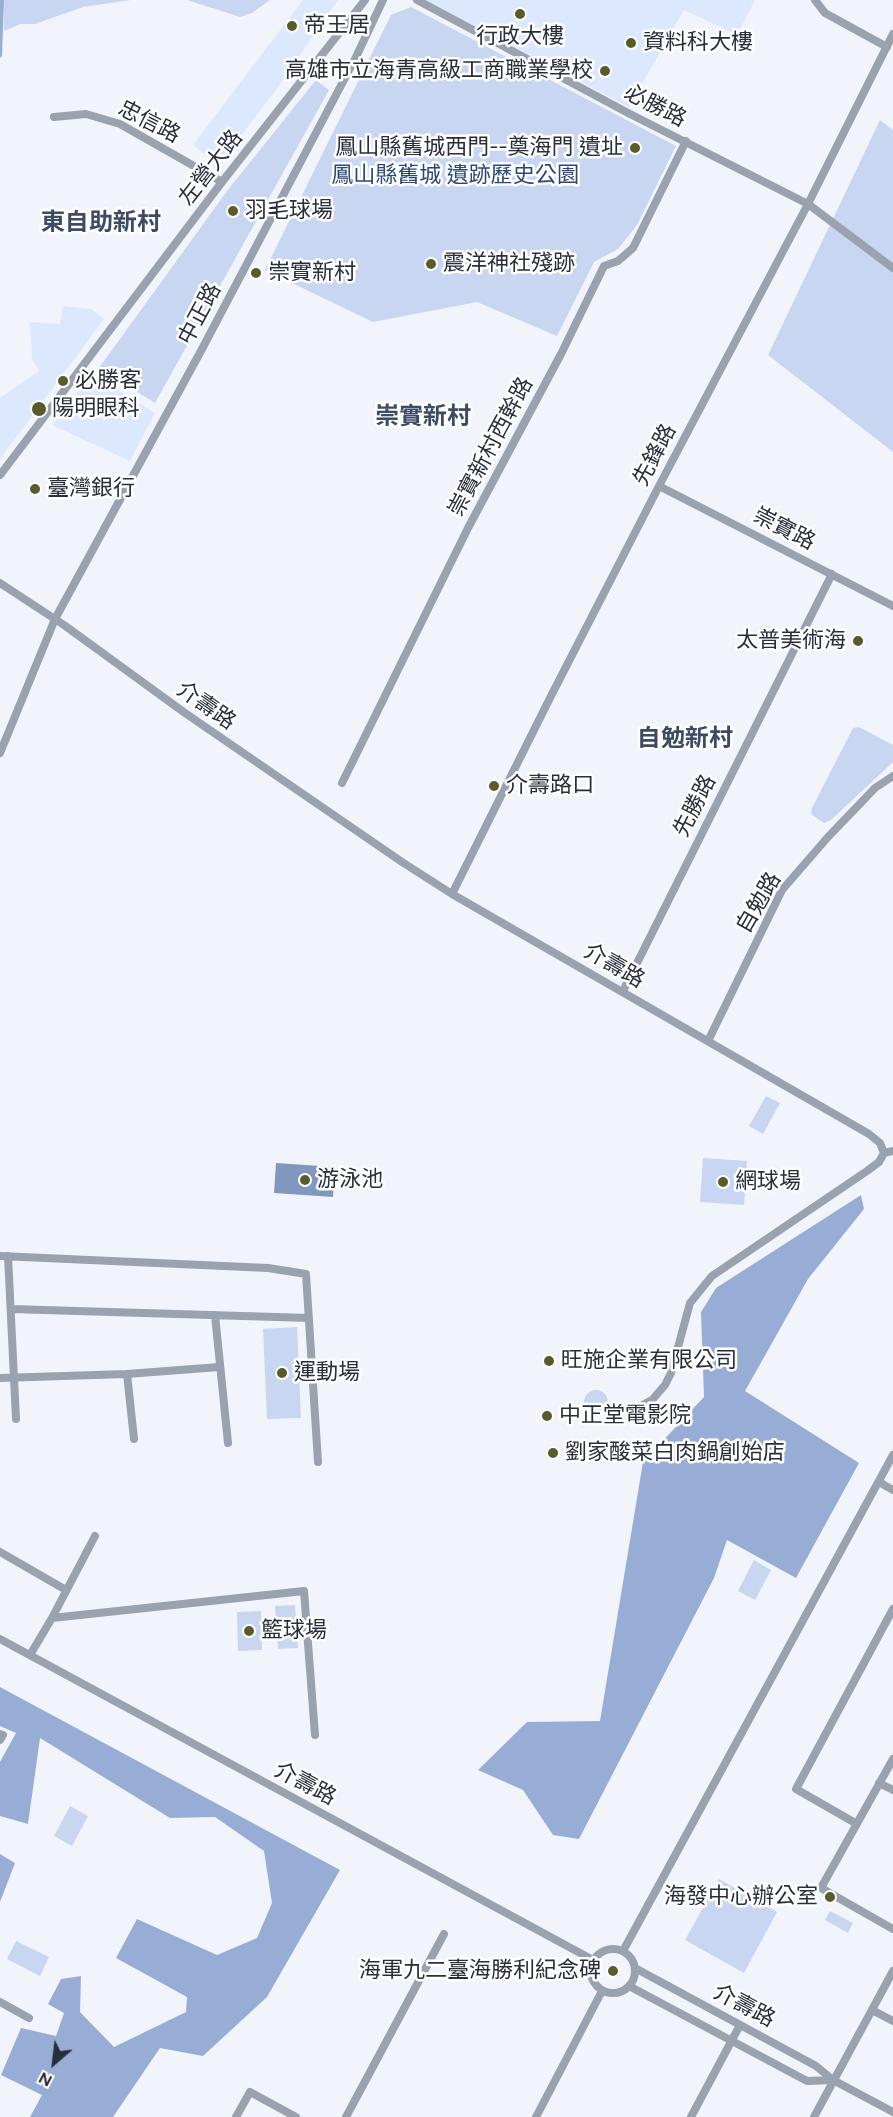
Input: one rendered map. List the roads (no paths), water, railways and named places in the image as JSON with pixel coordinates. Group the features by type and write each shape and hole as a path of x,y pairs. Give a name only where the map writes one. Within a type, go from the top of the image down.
{"street":[{"name":"左營大路","path":"0,475 222,182 365,0"},
{"name":"中正路","path":"0,753 55,619 208,339 356,57 383,0"},
{"name":"必勝路","path":"417,0 812,206 893,268"},
{"path":"815,0 825,13 887,47"},
{"name":"先鋒路","path":"452,894 659,486 812,206 893,34"},
{"name":"忠信路","path":"54,117 86,114 120,124 222,182"},
{"name":"崇實新村西幹路","path":"342,783 468,528 561,354 604,266 618,261 633,248 686,141"},
{"name":"崇實路","path":"659,486 893,606"},
{"name":"先勝路","path":"623,991 832,574"},
{"name":"介壽路","path":"0,583 402,862 452,894 869,1134 888,1152 867,1171 712,1275 690,1303 671,1373 665,1385 652,1400 637,1408 626,1410 612,1408"},
{"name":"自勉路","path":"708,1041 782,890 875,788 893,776"},
{"path":"16,1419 11,1309 4,1256 268,1268 306,1274 318,1462"},
{"path":"11,1309 309,1318"},
{"path":"215,1315 228,1443"},
{"path":"0,1378 128,1374 219,1366"},
{"path":"128,1374 134,1439"},
{"path":"623,1951 893,1455"},
{"path":"879,1482 893,1490"},
{"path":"30,1655 95,1536"},
{"path":"0,1552 66,1590"},
{"path":"52,1618 304,1591 315,1735"},
{"path":"857,1824 796,1789 893,1609"},
{"name":"介壽路","path":"0,1639 593,1960"},
{"path":"0,1734 3,1735 0,1740"},
{"path":"893,1759 820,1888 893,1929"},
{"path":"879,1783 893,1791"},
{"path":"346,2117 444,1934"},
{"path":"617,1949 623,1951 629,1955 635,1968 633,1981 617,1993 603,1991 597,1987 591,1974 593,1960 603,1951 617,1949"},
{"name":"介壽路","path":"635,1968 816,2066 833,2080 893,2112"},
{"path":"813,2117 893,1971"},
{"name":"介壽路","path":"629,1986 807,2081 833,2080"},
{"path":"536,2117 603,1991"},
{"path":"0,2002 29,2018"},
{"path":"872,2010 893,2021"},
{"path":"691,2117 740,2025"},
{"path":"236,2117 249,2092 296,2117"}],"place":[{"name":"行政大樓","path":"520,14"},
{"name":"帝王居","path":"292,26"},
{"name":"資料科大樓","path":"631,43"},
{"name":"高雄市立海青高級工商職業學校","path":"605,71"},
{"name":"鳳山縣舊城西門--奠海門 遺址","path":"635,148"},
{"name":"羽毛球場","path":"233,211"},
{"name":"震洋神社殘跡","path":"431,264"},
{"name":"崇實新村","path":"256,273"},
{"name":"必勝客","path":"63,381"},
{"name":"陽明眼科","path":"39,409"},
{"name":"臺灣銀行","path":"35,489"},
{"name":"太普美術海","path":"858,641"},
{"name":"介壽路口","path":"494,786"},
{"name":"游泳池","path":"305,1180"},
{"name":"網球場","path":"723,1182"},
{"name":"旺施企業有限公司","path":"549,1361"},
{"name":"運動場","path":"282,1373"},
{"name":"中正堂電影院","path":"547,1416"},
{"name":"劉家酸菜白肉鍋創始店","path":"553,1453"},
{"name":"籃球場","path":"249,1631"},
{"name":"海發中心辦公室","path":"830,1897"},
{"name":"海軍九二臺海勝利紀念碑","path":"613,1971"}],"district":[{"name":"東自助新村","path":"101,223"},
{"name":"崇實新村","path":"423,417"},
{"name":"自勉新村","path":"685,739"}],"park label":[{"name":"鳳山縣舊城 遺跡歷史公園","path":"455,176"}]}
